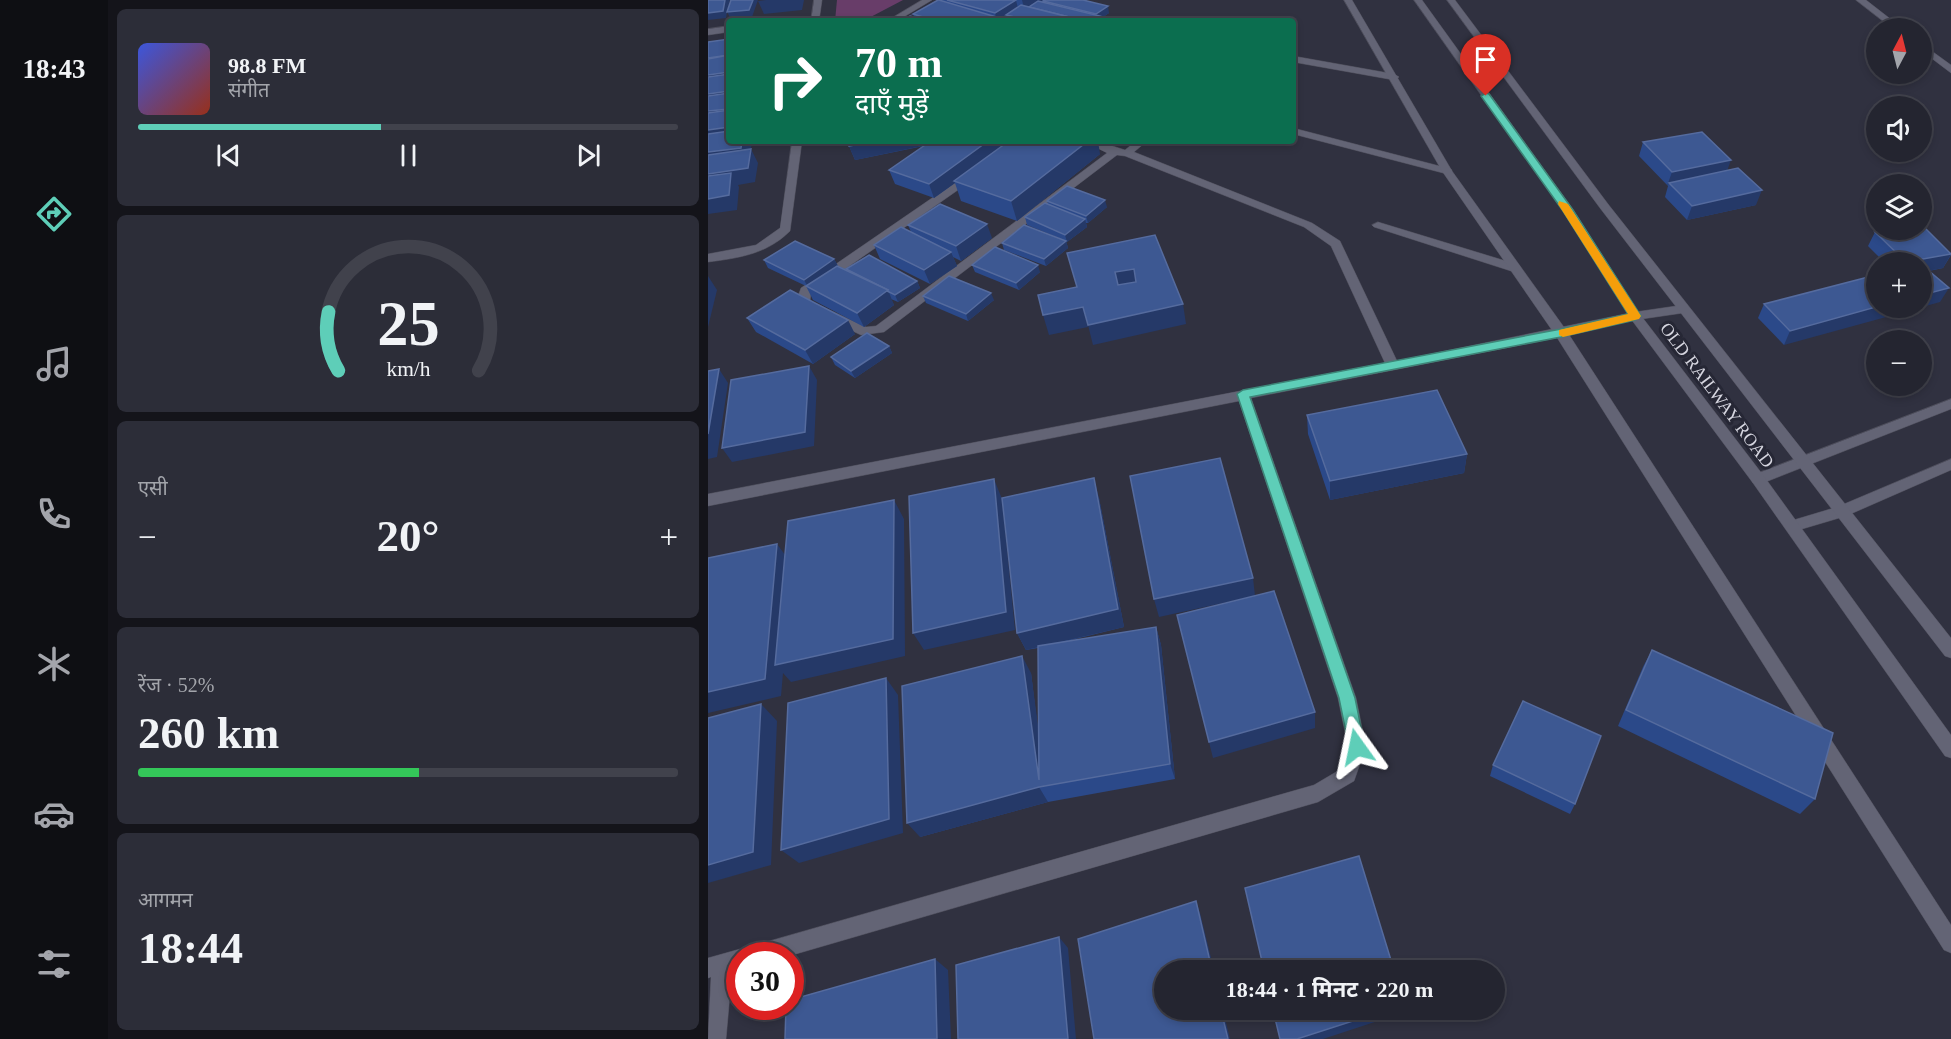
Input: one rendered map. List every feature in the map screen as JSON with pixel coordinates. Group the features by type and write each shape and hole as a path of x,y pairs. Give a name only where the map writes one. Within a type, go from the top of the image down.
{"street":[{"path":"815,18 818,0"},
{"path":"896,18 928,0"},
{"path":"1348,0 1395,77 1447,171 1561,333 1951,943"},
{"name":"OLD RAILWAY ROAD","path":"1418,0 1568,210 1635,316 1758,479 1951,750"},
{"name":"OLD RAILWAY ROAD","path":"1451,0 1683,309 1951,651"},
{"path":"1860,0 1884,18"},
{"path":"708,32 726,30"},
{"path":"1932,55 1951,70"},
{"path":"1296,60 1395,77"},
{"path":"1296,132 1447,171"},
{"path":"708,258 748,252 764,247 777,239 786,229 797,144"},
{"path":"1096,144 1308,225 1336,244 1393,366"},
{"path":"982,168 805,291 802,299 806,304 865,332 880,329 1121,153 1137,144"},
{"path":"1378,225 1515,268"},
{"path":"708,500 1561,333 1635,316 1683,309"},
{"path":"801,942 1305,797 1318,793 1348,775 1357,747 1347,698 1243,394"},
{"path":"1758,479 1951,404"},
{"path":"1792,526 1840,512 1951,464"},
{"path":"715,1039 723,964"}],"shaded area":[{"path":"837,0 903,0 869,18 835,18"}],"building":[{"path":"708,0 725,0 723,11 708,13"},
{"path":"731,0 753,0 749,10 727,12"},
{"path":"938,0 993,16 989,18 926,18 913,14"},
{"path":"947,0 1016,0 995,13"},
{"path":"1044,0 1083,0 1108,6 1096,14"},
{"path":"1038,1 1100,16 1073,18 1029,7"},
{"path":"1021,5 1073,18 1018,18 1006,15"},
{"path":"726,39 726,55 708,58 708,42"},
{"path":"726,56 726,72 708,75 708,59"},
{"path":"726,74 726,91 708,94 708,77"},
{"path":"726,93 726,109 708,111 708,96"},
{"path":"726,110 726,127 708,130 708,113"},
{"path":"726,131 726,144 742,144 741,148 708,152 708,134"},
{"path":"1702,132 1731,160 1672,172 1643,142"},
{"path":"927,144 984,144 929,184 889,170"},
{"path":"1005,144 1084,144 1011,201 954,181"},
{"path":"751,149 748,168 708,174 708,155"},
{"path":"1738,168 1762,190 1692,206 1669,183"},
{"path":"731,173 729,195 708,199 708,176"},
{"path":"1067,186 1105,200 1086,216 1047,201"},
{"path":"1045,203 1085,219 1065,235 1025,217"},
{"path":"940,204 987,224 956,246 908,225"},
{"path":"1024,225 1066,241 1044,259 1002,243"},
{"path":"901,227 951,252 924,270 874,245"},
{"path":"1155,235 1183,304 1088,325 1083,307 1043,315 1038,295 1077,287 1067,253","holes":["1134,269 1136,282 1118,285 1115,272"]},
{"path":"1932,235 1951,254 1932,257 1932,252 1896,252 1883,240 1932,240"},
{"path":"795,241 834,259 804,280 764,260"},
{"path":"995,247 1038,265 1016,283 972,265"},
{"path":"869,255 917,281 895,295 846,269"},
{"path":"837,266 888,290 857,313 806,286"},
{"path":"1932,274 1949,288 1932,292"},
{"path":"949,276 991,293 966,314 923,296"},
{"path":"1866,278 1866,310 1790,331 1764,304"},
{"path":"790,290 848,320 805,350 747,318"},
{"path":"867,333 889,346 851,371 831,357"},
{"path":"809,366 805,432 722,448 731,380"},
{"path":"719,369 708,434 708,371"},
{"path":"1437,390 1467,454 1330,481 1307,415"},
{"path":"1220,458 1253,578 1154,599 1130,476"},
{"path":"1094,478 1118,609 1017,633 1002,498"},
{"path":"994,479 1006,612 913,633 909,496"},
{"path":"894,500 893,639 775,665 788,521"},
{"path":"777,544 765,679 708,692 708,558"},
{"path":"1274,591 1315,712 1209,742 1177,615"},
{"path":"1156,627 1170,764 1039,787 907,823 902,686 1022,656 1039,780 1038,646"},
{"path":"1652,650 1833,733 1815,799 1626,710"},
{"path":"886,678 889,819 781,850 788,703"},
{"path":"1523,701 1601,736 1575,804 1493,765"},
{"path":"761,704 753,852 708,865 708,718"},
{"path":"1359,856 1391,960 1262,960 1245,888"},
{"path":"1196,901 1210,960 1154,960 1154,1020 1223,1020 1228,1039 1094,1039 1078,939"},
{"path":"1059,937 1068,1039 958,1039 956,965"},
{"path":"935,959 937,1039 785,1039 786,1020 804,1020 804,996"},
{"path":"1275,1020 1356,1020 1297,1039 1280,1039"}],"slow traffic":[{"path":"1563,204 1635,316 1563,333"}],"route":[{"path":"1357,747 1347,698 1243,394 1561,333 1635,316 1568,210 1486,96"}]}
